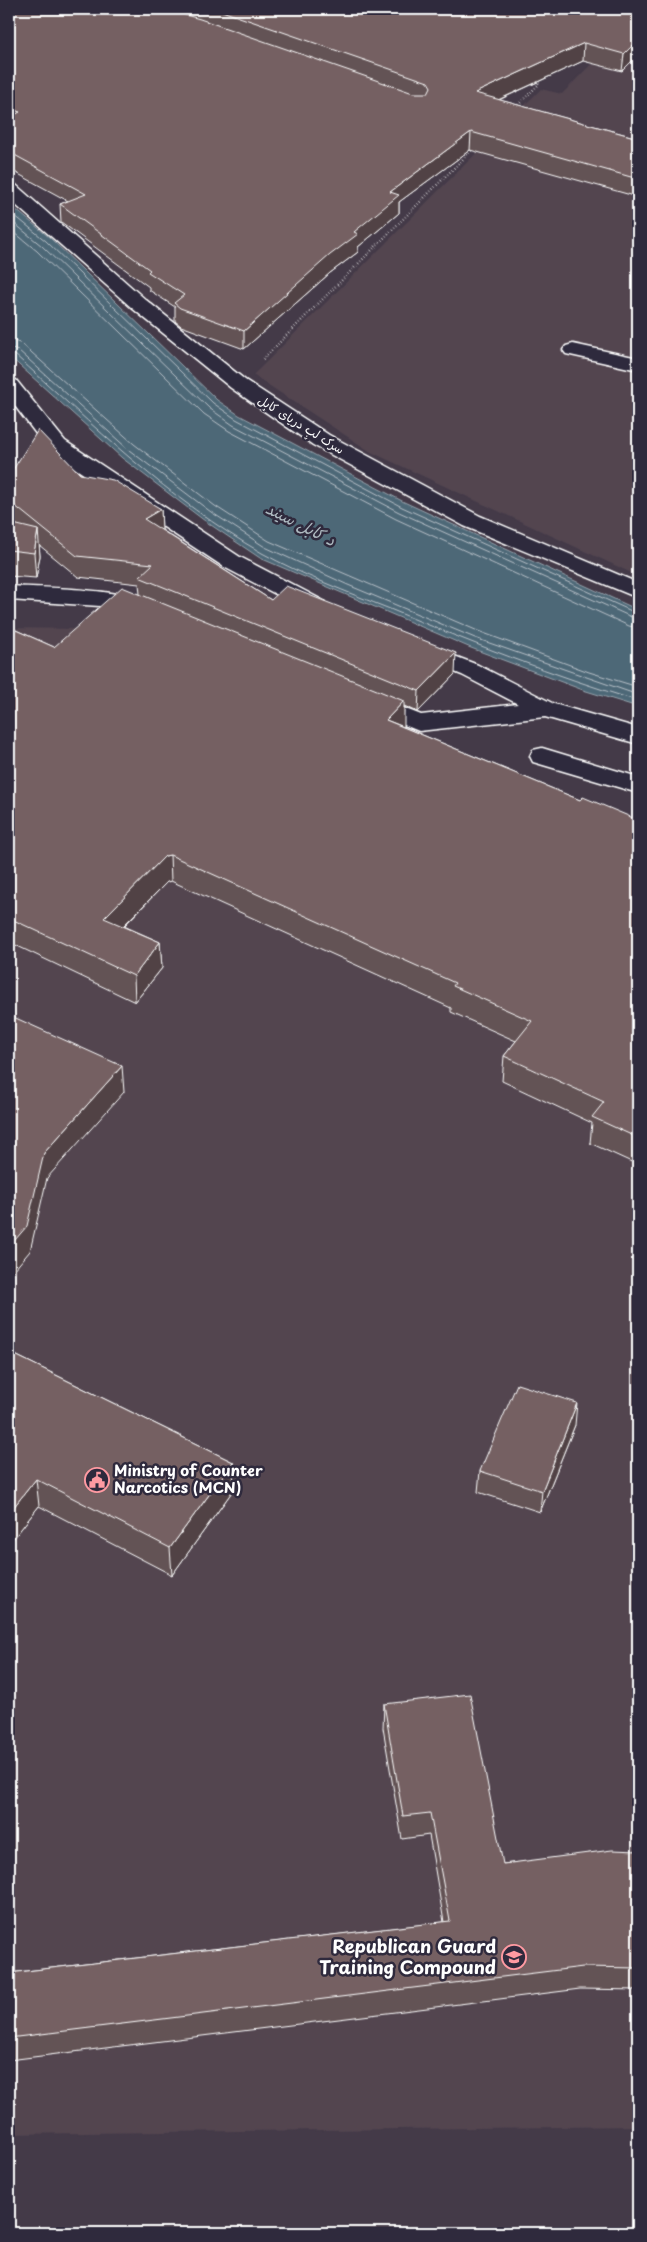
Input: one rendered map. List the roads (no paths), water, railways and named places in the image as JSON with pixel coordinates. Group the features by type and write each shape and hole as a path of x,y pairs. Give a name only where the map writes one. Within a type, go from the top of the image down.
{"street":[{"name":"سرک لبِ دریای کابل","path":"9,189 139,304 238,384 321,440 472,521 638,591"},
{"path":"573,350 638,364"},
{"path":"9,384 57,446 232,562 331,614"},
{"path":"9,593 119,600 165,619"},
{"path":"405,644 470,670 546,709 638,736"},
{"path":"346,693 418,723 546,709"},
{"path":"542,756 638,785"}],"water":[{"name":"د کابل سيند","path":"9,204 49,237 217,400 239,415 404,502 638,610 638,707 583,690 471,648 260,558 205,521 122,458 9,356"}],"place":[{"name":"Ministry of Counter Narcotics (MCN)","path":"97,1480"},
{"name":"Republican Guard Training Compound","path":"514,1957"}]}
